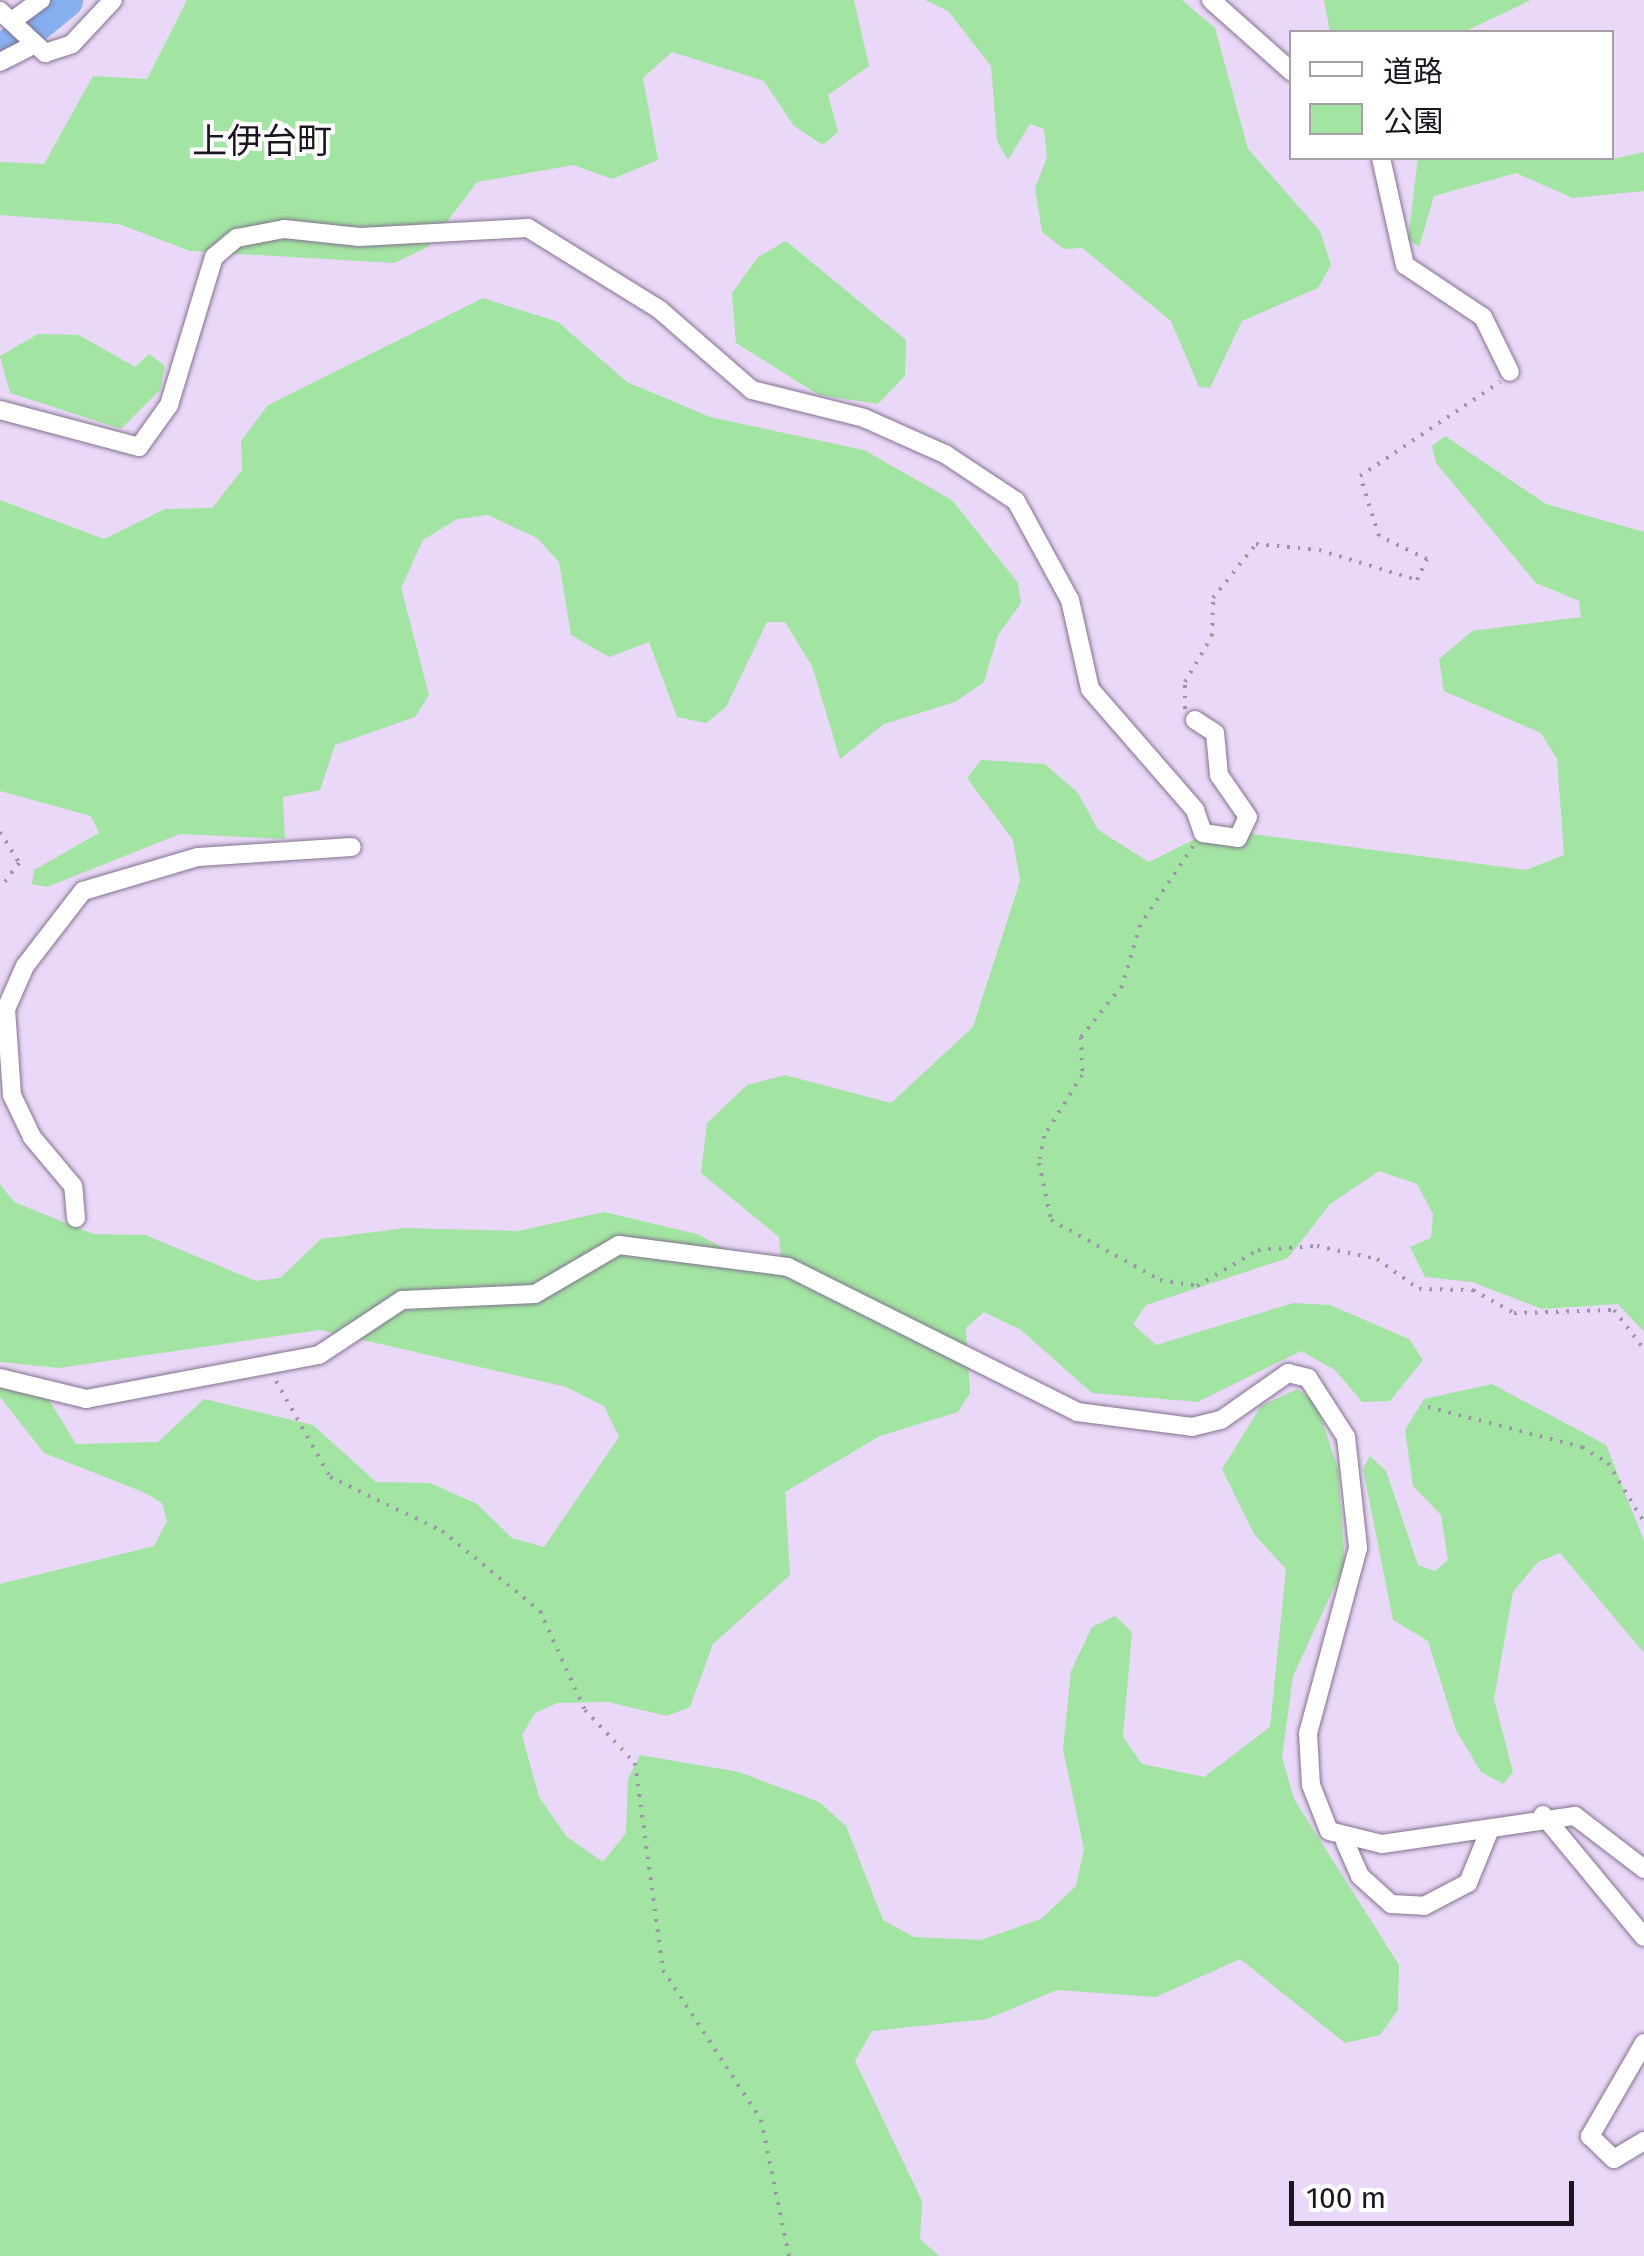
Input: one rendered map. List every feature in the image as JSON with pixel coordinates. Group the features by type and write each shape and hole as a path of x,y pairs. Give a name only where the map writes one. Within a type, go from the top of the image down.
{"street":[{"path":"0,62 18,28 41,0"},
{"path":"18,28 45,54 72,44 113,0"},
{"path":"1211,0 1289,69"},
{"path":"1381,160 1405,265 1483,317 1510,372"},
{"path":"0,410 139,447 169,405 214,256 237,238 284,229 360,237 512,228 553,236 752,390 864,418 946,454 1016,502 1056,565 1090,688 1195,810 1203,833 1238,838 1248,817 1219,775 1215,733 1195,720"},
{"path":"76,1218 73,1186 32,1137 12,1095 6,1008 25,966 83,891 198,857 352,847"},
{"path":"0,1378 86,1398 319,1356 402,1300 535,1294 619,1245 788,1267 1077,1412 1192,1427 1221,1420 1288,1373 1308,1378 1346,1436 1358,1548 1308,1733 1311,1785 1329,1831 1345,1842 1360,1876 1391,1904 1424,1906 1468,1883 1490,1829"},
{"path":"1345,1842 1490,1829 1543,1814 1575,1816 1644,1870"},
{"path":"1543,1814 1644,1937"},
{"path":"1644,2043 1590,2136 1614,2159 1644,2141"}],"path":[{"path":"1195,720 1180,702 1212,636 1213,598 1256,544 1319,550 1418,580 1427,558 1379,536 1360,476 1510,372"},
{"path":"0,832 20,863 0,888"},
{"path":"1203,833 1140,926 1122,986 1081,1038 1082,1075 1044,1136 1039,1162 1051,1220 1160,1280 1197,1286 1258,1250 1317,1246 1377,1259 1420,1289 1473,1290 1514,1313 1614,1310 1644,1349"},
{"path":"272,1372 330,1477 442,1531 540,1611 585,1710 636,1763 663,1970 762,2120 789,2256"},
{"path":"1428,1407 1582,1447 1608,1462 1644,1522"}],"green space":[{"path":"187,0 854,0 869,66 828,95 838,132 823,145 794,126 764,81 672,52 643,78 658,160 612,179 574,165 477,182 428,247 394,263 190,251 119,224 0,215 0,162 44,164 93,76 147,79"},
{"path":"925,0 1182,0 1215,28 1248,149 1320,231 1331,265 1318,288 1242,321 1210,388 1199,387 1171,321 1082,248 1064,249 1042,232 1035,188 1047,158 1044,129 1030,124 1008,160 997,141 991,66 948,11"},
{"path":"1324,0 1531,0 1468,30 1330,30"},
{"path":"1644,152 1644,191 1573,198 1516,173 1434,196 1419,247 1408,239 1418,160 1614,159"},
{"path":"786,241 906,340 905,376 878,404 819,395 736,343 732,293 758,257"},
{"path":"483,298 558,322 627,382 710,417 864,450 952,500 1018,583 1021,603 998,635 984,682 955,702 884,724 840,759 812,666 785,622 767,622 726,707 706,723 677,717 649,642 609,657 571,635 559,562 537,538 488,515 457,519 423,540 401,588 429,695 415,717 335,745 320,790 283,797 285,839 180,834 47,887 32,884 34,870 99,833 91,816 0,791 0,500 104,539 165,509 212,508 242,470 241,441 268,405"},
{"path":"38,334 79,335 135,367 149,354 165,366 160,390 121,429 10,393 0,356"},
{"path":"1445,436 1546,504 1644,532 1644,1332 1618,1304 1542,1309 1472,1282 1425,1277 1410,1247 1431,1238 1433,1214 1417,1184 1379,1171 1330,1204 1288,1258 1146,1305 1133,1324 1156,1345 1293,1303 1330,1305 1409,1339 1423,1360 1390,1401 1362,1402 1335,1370 1301,1351 1198,1402 1092,1393 1021,1330 984,1312 966,1328 970,1393 958,1412 880,1436 785,1492 790,1575 713,1644 690,1707 667,1716 608,1702 557,1703 535,1713 522,1735 539,1797 567,1837 603,1862 626,1833 628,1779 640,1755 739,1772 819,1802 846,1826 883,1920 914,1937 981,1940 1041,1919 1076,1886 1084,1849 1063,1749 1071,1671 1092,1627 1115,1616 1132,1632 1123,1737 1142,1764 1204,1777 1270,1727 1286,1569 1254,1534 1222,1469 1261,1406 1297,1389 1316,1402 1338,1469 1345,1564 1293,1676 1282,1757 1294,1799 1399,1965 1398,2010 1380,2035 1345,2043 1240,1959 1156,1997 1057,1990 987,2019 872,2031 855,2061 922,2201 920,2239 939,2256 0,2256 0,1584 154,1546 167,1521 162,1503 143,1492 44,1453 0,1397 0,1382 49,1400 76,1444 158,1442 204,1399 313,1425 376,1482 430,1483 477,1504 512,1538 544,1547 619,1437 604,1406 566,1387 320,1330 59,1368 0,1362 0,1184 14,1202 93,1234 145,1235 256,1281 280,1278 321,1239 405,1228 518,1231 604,1212 697,1234 769,1272 782,1266 779,1237 701,1173 707,1123 747,1085 785,1075 891,1103 973,1027 1020,881 1013,840 967,778 981,760 1045,764 1078,793 1098,830 1149,862 1215,829 1526,870 1564,855 1557,759 1541,733 1444,691 1439,659 1472,631 1581,617 1579,601 1536,583 1436,463 1432,446"},
{"path":"1492,1384 1606,1445 1644,1541 1644,1653 1560,1553 1538,1562 1513,1592 1494,1699 1513,1772 1503,1784 1481,1772 1456,1730 1428,1641 1393,1620 1363,1469 1370,1456 1386,1471 1418,1565 1435,1571 1448,1560 1441,1515 1413,1486 1405,1430 1424,1399"}],"waterway":[{"path":"0,53 65,0"}],"district":[{"name":"上伊台町","path":"262,141"}]}
